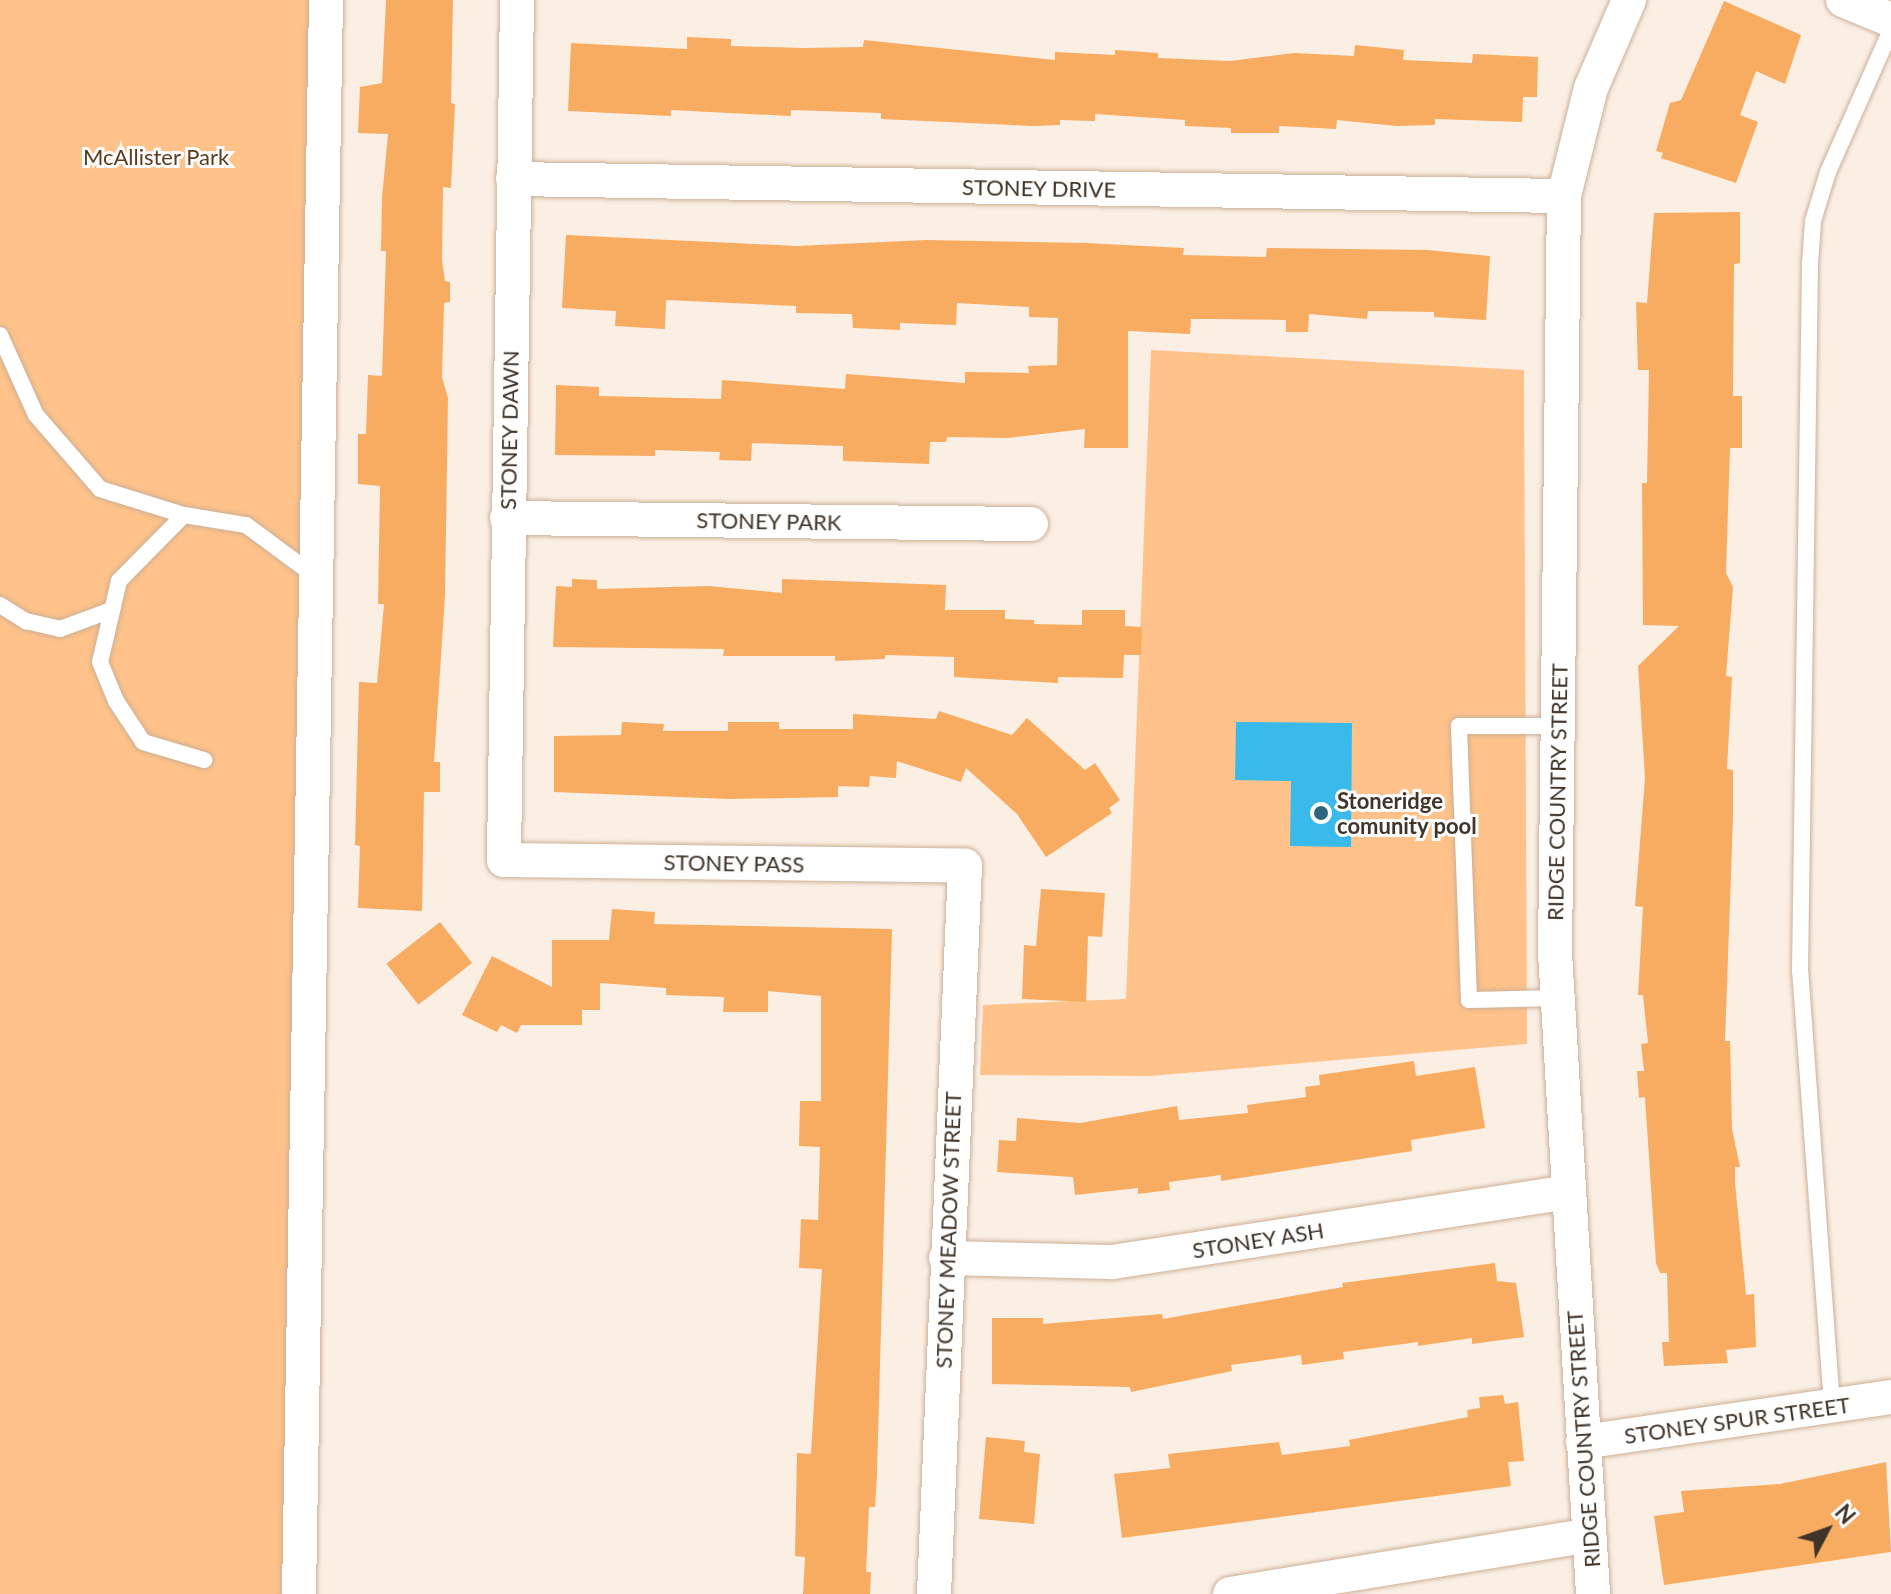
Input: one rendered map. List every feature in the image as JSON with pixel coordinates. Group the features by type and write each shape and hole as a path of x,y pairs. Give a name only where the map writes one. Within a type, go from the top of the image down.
{"street":[{"path":"299,1594 326,0"},
{"name":"STONEY DAWN","path":"504,860 517,0"},
{"name":"RIDGE COUNTRY STREET","path":"1593,1594 1557,998 1564,196 1591,88 1629,0"},
{"path":"1843,0 1891,20"},
{"name":"STONEY DRIVE","path":"513,179 1564,196"},
{"name":"STONEY PARK","path":"507,518 1031,524"},
{"name":"STONEY PASS","path":"504,860 965,866"},
{"name":"STONEY MEADOW STREET","path":"934,1594 965,866"},
{"name":"STONEY ASH","path":"946,1258 1112,1262 1569,1192"},
{"name":"STONEY SPUR STREET","path":"1583,1442 1891,1397"},
{"path":"1230,1594 1589,1535"}],"lane":[{"path":"1832,1405 1800,972 1810,264 1813,221 1828,172 1891,30"},
{"path":"0,335 36,415 100,489 184,515 246,525 316,577"},
{"path":"184,515 119,581 109,611 100,662 116,701 143,742 204,760"},
{"path":"0,605 26,621 60,629 109,611"},
{"path":"1557,998 1469,1000 1459,726 1558,726"}],"green space":[{"name":"McAllister Park","path":"0,0 315,0 315,1594 0,1594"},
{"path":"1151,350 1524,370 1527,1044 1150,1076 980,1075 983,1005 1126,999"}],"water":[{"name":"Stoneridge comunity pool","path":"1236,722 1352,723 1351,847 1290,846 1291,781 1235,780"}],"building":[{"path":"386,0 453,0 451,103 455,104 451,188 443,187 442,260 445,281 450,282 450,302 444,303 442,377 448,398 445,596 434,762 440,762 440,792 424,792 422,911 358,908 360,846 355,845 359,682 377,683 384,604 378,604 380,486 358,484 358,434 366,434 368,375 382,376 386,251 381,251 382,198 388,134 358,133 360,87 382,83"},
{"path":"1724,1 1801,35 1785,84 1756,71 1740,115 1758,122 1736,183 1661,158 1663,153 1656,151 1670,103 1681,100"},
{"path":"687,37 731,39 731,46 803,48 863,47 864,40 1055,60 1055,52 1115,55 1115,50 1158,53 1158,58 1230,61 1294,53 1354,56 1355,45 1404,50 1403,60 1472,63 1473,54 1538,57 1537,97 1523,97 1522,122 1435,119 1435,125 1396,126 1337,120 1336,129 1279,126 1279,133 1231,133 1231,128 1185,126 1185,120 1095,114 1095,121 1060,120 1060,125 1034,126 881,119 881,113 791,110 791,116 671,110 671,116 568,111 571,43 687,49"},
{"path":"1740,212 1740,263 1734,264 1733,396 1742,396 1742,448 1730,448 1726,573 1733,587 1726,676 1732,677 1727,769 1733,770 1733,818 1725,1041 1730,1041 1732,1129 1740,1167 1735,1167 1735,1182 1746,1295 1754,1294 1756,1347 1726,1350 1728,1363 1664,1366 1662,1342 1669,1342 1667,1273 1660,1273 1656,1263 1645,1097 1639,1098 1637,1071 1644,1071 1641,1044 1648,1043 1643,995 1638,995 1643,907 1635,906 1645,778 1638,666 1679,626 1643,625 1642,483 1647,483 1649,370 1638,370 1636,302 1647,303 1654,213"},
{"path":"566,235 797,246 926,240 1085,243 1184,248 1183,255 1266,257 1267,248 1427,250 1490,256 1486,320 1434,317 1434,312 1368,311 1367,319 1309,314 1308,332 1286,332 1286,320 1214,319 1191,319 1190,334 1128,331 1128,448 1084,448 1085,429 1008,438 947,437 946,442 930,442 929,464 843,461 843,446 752,443 751,461 719,460 720,452 655,450 655,456 555,455 556,385 599,387 599,396 721,399 722,380 845,389 846,374 965,383 965,372 1029,373 1028,366 1057,365 1058,318 1029,317 1029,307 957,303 956,325 900,323 900,330 853,328 852,314 796,313 796,306 666,300 665,329 615,326 616,311 562,308"},
{"path":"572,579 597,580 597,589 709,586 782,593 782,579 946,585 945,610 1005,610 1005,619 1034,620 1034,624 1082,625 1082,610 1125,610 1125,626 1142,627 1141,655 1124,655 1123,678 1058,677 1058,683 954,677 954,657 885,655 885,659 835,661 835,656 723,656 724,649 553,647 556,586 572,587"},
{"path":"939,711 1012,735 1027,718 1085,770 1095,763 1120,800 1109,808 1112,813 1046,857 1017,814 966,768 961,782 897,761 896,778 870,776 869,787 838,786 838,797 729,799 554,792 554,736 621,735 622,722 664,724 663,731 728,731 728,722 779,722 779,729 853,729 853,714 936,719"},
{"path":"1041,889 1105,893 1102,937 1088,936 1086,1002 1022,999 1024,945 1036,946"},
{"path":"612,909 655,912 654,924 892,929 877,1475 875,1507 869,1507 866,1572 871,1572 870,1594 803,1594 805,1557 795,1556 797,1453 811,1454 822,1269 799,1268 801,1219 818,1220 820,1147 799,1146 800,1101 821,1101 821,996 768,991 768,1012 723,1012 724,997 666,995 666,988 600,983 600,1010 582,1010 582,1025 521,1025 517,1033 501,1025 497,1032 462,1015 492,956 552,987 552,940 609,940"},
{"path":"440,922 472,963 418,1005 386,964"},
{"path":"1414,1061 1416,1076 1475,1067 1485,1128 1411,1140 1412,1151 1221,1181 1221,1175 1169,1182 1170,1190 1138,1194 1138,1188 1075,1195 1073,1177 997,1172 999,1140 1016,1141 1017,1118 1080,1123 1177,1106 1179,1120 1248,1113 1247,1105 1306,1097 1305,1087 1320,1085 1319,1075"},
{"path":"1495,1263 1497,1281 1516,1283 1524,1337 1472,1344 1472,1338 1418,1346 1418,1342 1343,1352 1344,1359 1302,1365 1301,1355 1231,1365 1232,1371 1131,1392 1130,1387 992,1384 992,1318 1043,1318 1043,1324 1162,1314 1163,1319 1343,1287 1342,1283"},
{"path":"1503,1395 1505,1404 1518,1402 1524,1461 1508,1462 1511,1486 1122,1538 1114,1474 1170,1468 1168,1454 1279,1442 1282,1455 1350,1446 1349,1440 1468,1417 1467,1410 1480,1408 1479,1397"},
{"path":"986,1437 1025,1441 1024,1452 1040,1454 1034,1524 979,1519"},
{"path":"1886,1462 1891,1552 1664,1585 1654,1516 1684,1512 1681,1491 1780,1484"}],"place":[{"name":"Stoneridge comunity pool","path":"1321,813"}]}
